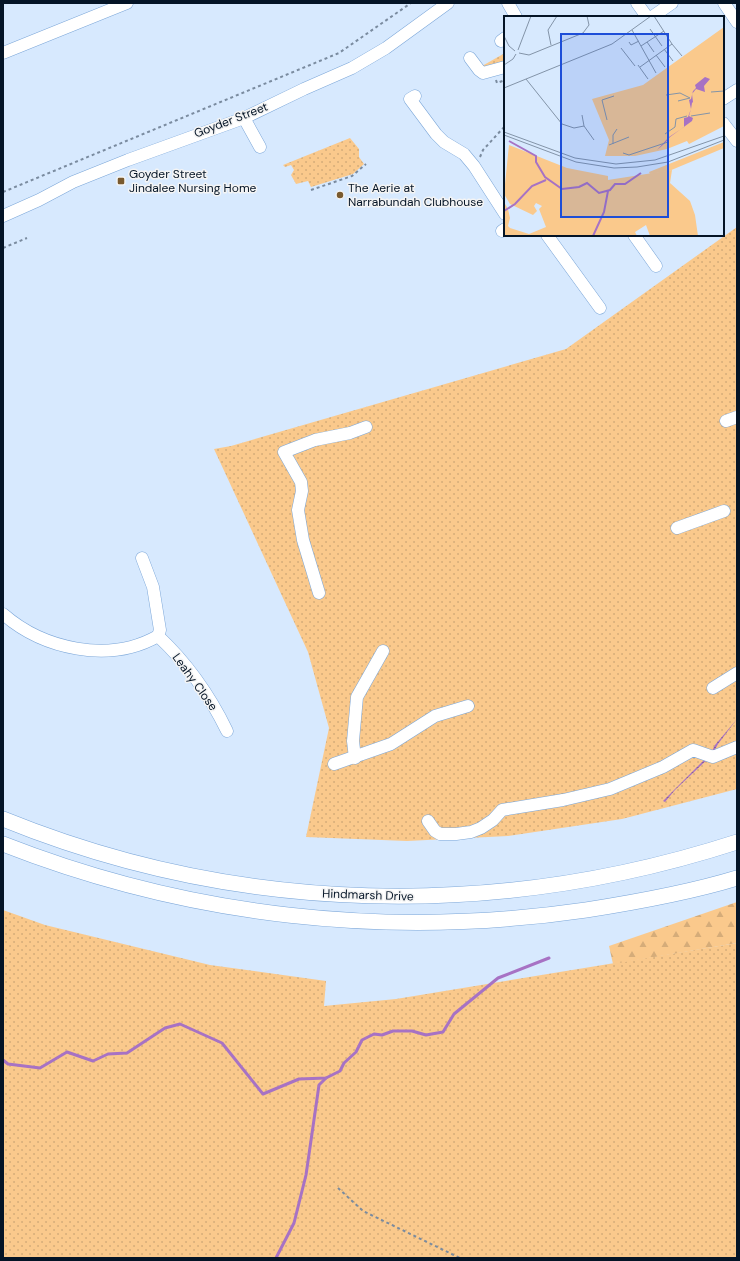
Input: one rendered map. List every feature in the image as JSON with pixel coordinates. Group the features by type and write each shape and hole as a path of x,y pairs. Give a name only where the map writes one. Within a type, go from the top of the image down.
{"main road":[{"name":"Hindmarsh Drive","path":"3,819 41,834 96,852 187,875 240,885 298,892 376,897 462,896 555,886 647,868 737,842"},
{"path":"3,844 70,869 168,896 270,914 366,922 431,923 525,918 644,900 737,878"}],"street":[{"path":"3,53 127,3"},
{"name":"Goyder Street","path":"3,216 74,182 110,167 244,118 365,62 448,3"},
{"path":"508,3 515,16"},
{"path":"637,3 646,16"},
{"path":"653,16 672,3"},
{"path":"724,3 737,22"},
{"path":"470,58 478,70 484,73 504,67"},
{"path":"724,98 737,90"},
{"path":"415,96 410,99 436,134 444,142 464,154 477,170 504,212"},
{"path":"244,118 260,147"},
{"path":"724,124 737,141"},
{"path":"548,236 600,308"},
{"path":"635,236 656,266"},
{"path":"319,593 303,540 298,510 302,491 301,482 284,452 315,440 350,433 366,427"},
{"path":"677,528 724,511"},
{"path":"3,614 33,634 53,643 76,648 118,649 145,643 158,636 159,626 153,587 142,558"},
{"name":"Leahy Close","path":"158,636 172,650 213,702 227,731"},
{"path":"356,758 353,727 357,697 383,651"},
{"path":"713,688 737,673"},
{"path":"334,764 356,758 391,744 436,716 468,706"},
{"path":"428,821 435,831 440,834 471,832 481,828 493,820 499,811 563,800 610,789 663,767 693,750 713,757 737,747"}],"path":[{"path":"3,192 339,54 411,3"},
{"path":"496,82 504,80"},
{"path":"477,170 481,167 480,158 483,150 504,127"},
{"path":"310,190 352,176 366,164"},
{"path":"3,248 27,238"},
{"path":"338,1188 363,1211 460,1258"}],"green space":[{"path":"504,54 504,64 486,70 482,66"},
{"path":"350,138 359,149 359,157 364,164 353,174 311,187 308,181 296,184 291,175 294,170 291,165 285,167 283,165"},
{"path":"737,227 737,789 622,819 508,836 407,841 306,837 329,728 308,652 214,449 231,446 566,349"},
{"path":"737,902 737,943 613,964 609,946"},
{"path":"3,910 45,925 210,965 326,981 324,1006 396,999 737,943 737,1258 3,1258"}],"shaded area":[{"path":"737,719 718,744 712,755 675,790 665,802 663,801 711,753 715,745"}],"waterway":[{"path":"3,1060 8,1064 40,1068 67,1052 93,1061 108,1054 127,1053 165,1028 180,1024 222,1043 263,1094 299,1079 326,1078 340,1071 344,1063 356,1052 362,1040 374,1034 382,1035 393,1031 412,1031 426,1035 443,1032 454,1014 498,978 549,958"},
{"path":"276,1258 294,1223 306,1175 319,1085 326,1078"}],"place":[{"name":"Goyder Street Jindalee Nursing Home","path":"121,181"},
{"name":"The Aerie at Narrabundah Clubhouse","path":"340,195"}]}
